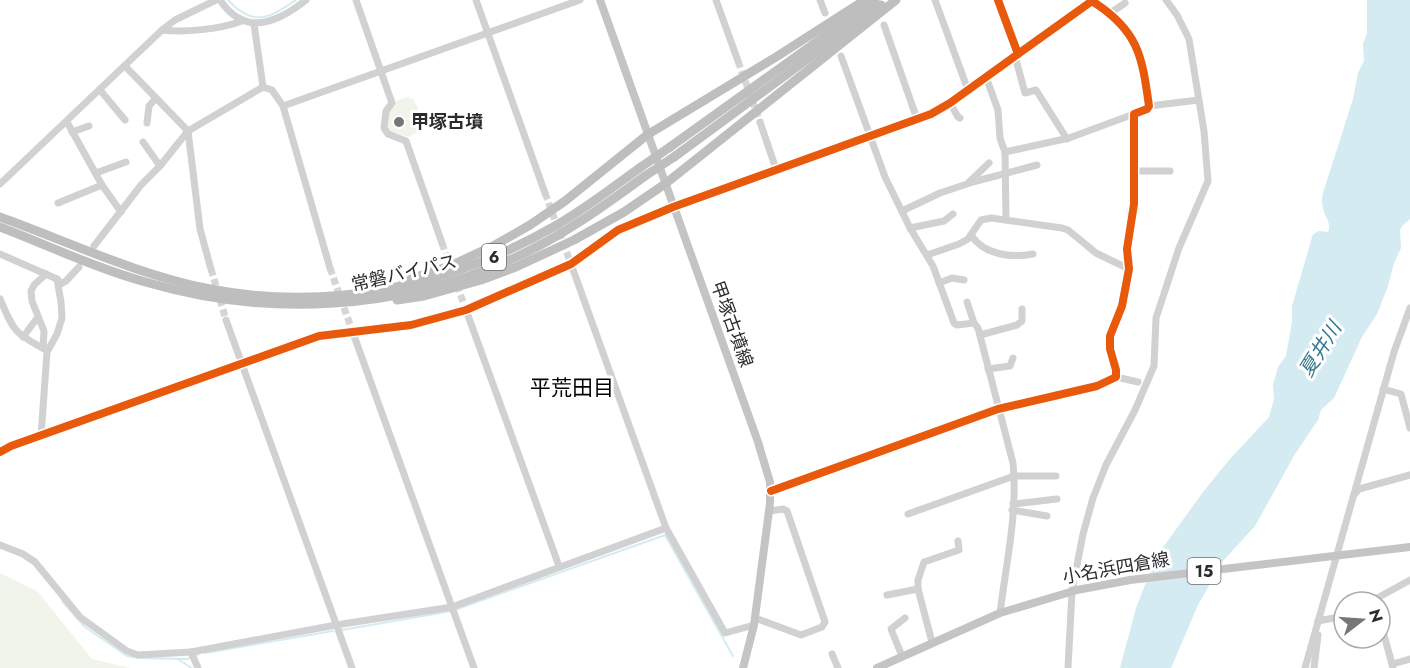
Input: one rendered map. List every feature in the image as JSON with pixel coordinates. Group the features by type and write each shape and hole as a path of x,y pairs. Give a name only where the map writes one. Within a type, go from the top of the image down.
{"highway":[{"path":"326,298 408,280 495,245 541,218 647,135 865,0"},
{"name":"常磐バイパス","path":"672,152 875,0"},
{"name":"常磐バイパス","path":"0,217 150,273 208,289 262,298 326,298 425,282 492,258 558,225 644,172 888,0"},
{"path":"302,305 328,309 412,299 480,280 516,267 574,240 624,212 666,184 897,0"},
{"name":"常磐バイパス","path":"0,227 150,284 209,298 257,304 352,303 423,289 515,258 600,209 644,172"}],"main road":[{"name":"甲塚古墳線","path":"600,0 767,471 771,491 770,511 754,621 742,668"},
{"name":"小名浜四倉線","path":"877,668 1000,613 1074,591 1130,580 1410,548"}],"street":[{"path":"0,184 175,20 218,0 242,21 254,24 279,17 306,0"},
{"path":"356,0 392,103 386,111 384,128 388,134 406,141 442,243"},
{"path":"476,0 545,193"},
{"path":"283,106 580,0"},
{"path":"716,0 738,61"},
{"path":"820,0 825,13"},
{"path":"935,0 968,90"},
{"path":"998,0 1016,55 1024,93 1036,90 1067,139"},
{"path":"1068,668 1074,591 1083,534 1093,498 1106,465 1135,410 1154,366 1156,318 1179,248 1208,181 1204,131 1189,39 1177,15 1166,0"},
{"path":"0,452 319,336 411,324 466,310 571,264 618,230 673,207 938,110 1092,1 1130,33 1143,64 1149,106"},
{"path":"1109,14 1125,3"},
{"path":"162,30 174,32 232,25 242,21"},
{"path":"254,24 263,87"},
{"path":"884,25 917,119"},
{"path":"841,56 885,177 910,228 927,255 954,323 957,325 975,323"},
{"path":"125,66 188,130 200,229 211,269"},
{"path":"986,77 998,110 1000,138 1005,152 1006,220"},
{"path":"94,246 141,185 160,166 188,130 263,87 272,90 283,106 330,268"},
{"path":"100,90 125,120"},
{"path":"147,123 149,106 156,98"},
{"path":"1005,152 1067,139 1147,109 1149,106 1199,100"},
{"path":"950,103 960,118"},
{"path":"1116,377 1110,349 1110,336 1122,306 1129,269 1127,249 1134,204 1134,114"},
{"path":"66,122 121,212"},
{"path":"760,122 776,169"},
{"path":"72,132 89,126"},
{"path":"143,142 160,166"},
{"path":"96,173 126,162"},
{"path":"967,184 988,163"},
{"path":"902,211 940,193 1037,165"},
{"path":"1134,171 1170,171"},
{"path":"58,203 102,184"},
{"path":"910,228 944,221 953,214"},
{"path":"927,255 959,244 971,234 981,220 986,218 1062,228 1096,253 1129,269"},
{"path":"971,234 975,242 991,251 1016,256 1033,254"},
{"path":"0,254 57,279 61,284 79,267"},
{"path":"571,264 666,528 725,633 754,621 801,635 822,627 825,622 787,511 783,509 770,511"},
{"path":"41,436 44,331 32,301 31,291 46,274"},
{"path":"939,283 952,278 964,280"},
{"path":"45,350 57,334 62,318 57,279"},
{"path":"0,299 11,325 23,337 45,350"},
{"path":"967,302 980,335 1013,463 1013,507 1000,613"},
{"path":"1305,668 1383,389 1410,308"},
{"path":"980,335 1017,325 1022,321 1022,309"},
{"path":"466,310 559,566"},
{"path":"23,337 38,317"},
{"path":"226,320 352,668"},
{"path":"353,333 474,668"},
{"path":"988,369 1010,366 1013,358"},
{"path":"771,491 998,409 1097,386 1116,377 1138,382"},
{"path":"1383,389 1401,394 1410,428"},
{"path":"1352,497 1359,489 1410,475"},
{"path":"908,514 1014,476 1056,476"},
{"path":"1013,507 1057,499"},
{"path":"1013,507 1047,516"},
{"path":"0,545 23,554 35,562 80,617 127,651 138,655 192,656 336,625 453,609 559,566 666,528"},
{"path":"932,642 918,589 918,580 924,562 959,550 958,541"},
{"path":"1392,590 1410,580"},
{"path":"887,595 918,589"},
{"path":"902,656 891,629 905,618"},
{"path":"1318,624 1332,620"},
{"path":"1314,668 1318,624"},
{"path":"1388,650 1392,666 1410,658"},
{"path":"832,654 838,668"},
{"path":"192,656 198,668"}],"shaded area":[{"path":"408,97 414,100 423,120 420,131 409,137 388,131 389,114 393,105"},
{"path":"0,573 37,591 92,659 130,668 0,668"}],"water":[{"name":"夏井川","path":"1367,0 1410,0 1410,219 1400,230 1401,248 1388,286 1377,314 1362,337 1334,398 1321,410 1318,420 1295,454 1255,526 1223,561 1198,605 1171,668 1120,668 1136,608 1156,557 1203,492 1269,417 1274,399 1273,385 1278,367 1286,356 1292,322 1292,306 1313,234 1319,231 1328,232 1329,229 1322,206 1322,197 1353,99 1358,73 1364,61 1363,44 1367,33"}],"waterway":[{"path":"228,0 237,9 253,17 277,12 296,0"},
{"path":"342,630 452,611 665,535 733,656"},
{"path":"62,601 85,627 127,656 187,659 199,654"},
{"path":"205,653 333,631"},
{"path":"179,660 192,668"}],"tunnel":[{"path":"738,61 760,122"},
{"path":"545,193 571,264"},
{"path":"442,243 451,269"},
{"path":"330,268 353,333"},
{"path":"211,269 226,320"},
{"path":"457,285 466,310"}],"cycle path":[{"path":"0,452 11,446 319,336 411,325 466,310 571,264 618,230 673,207 931,114 1018,54 998,0"},
{"path":"771,491 998,409 1097,386 1116,377 1110,349 1110,336 1122,306 1129,269 1127,249 1134,204 1134,114 1149,106 1140,58 1135,45 1119,22 1092,1 1018,54"}],"place":[{"name":"甲塚古墳","path":"399,122"}],"district":[{"name":"平荒田目","path":"572,388"}]}
